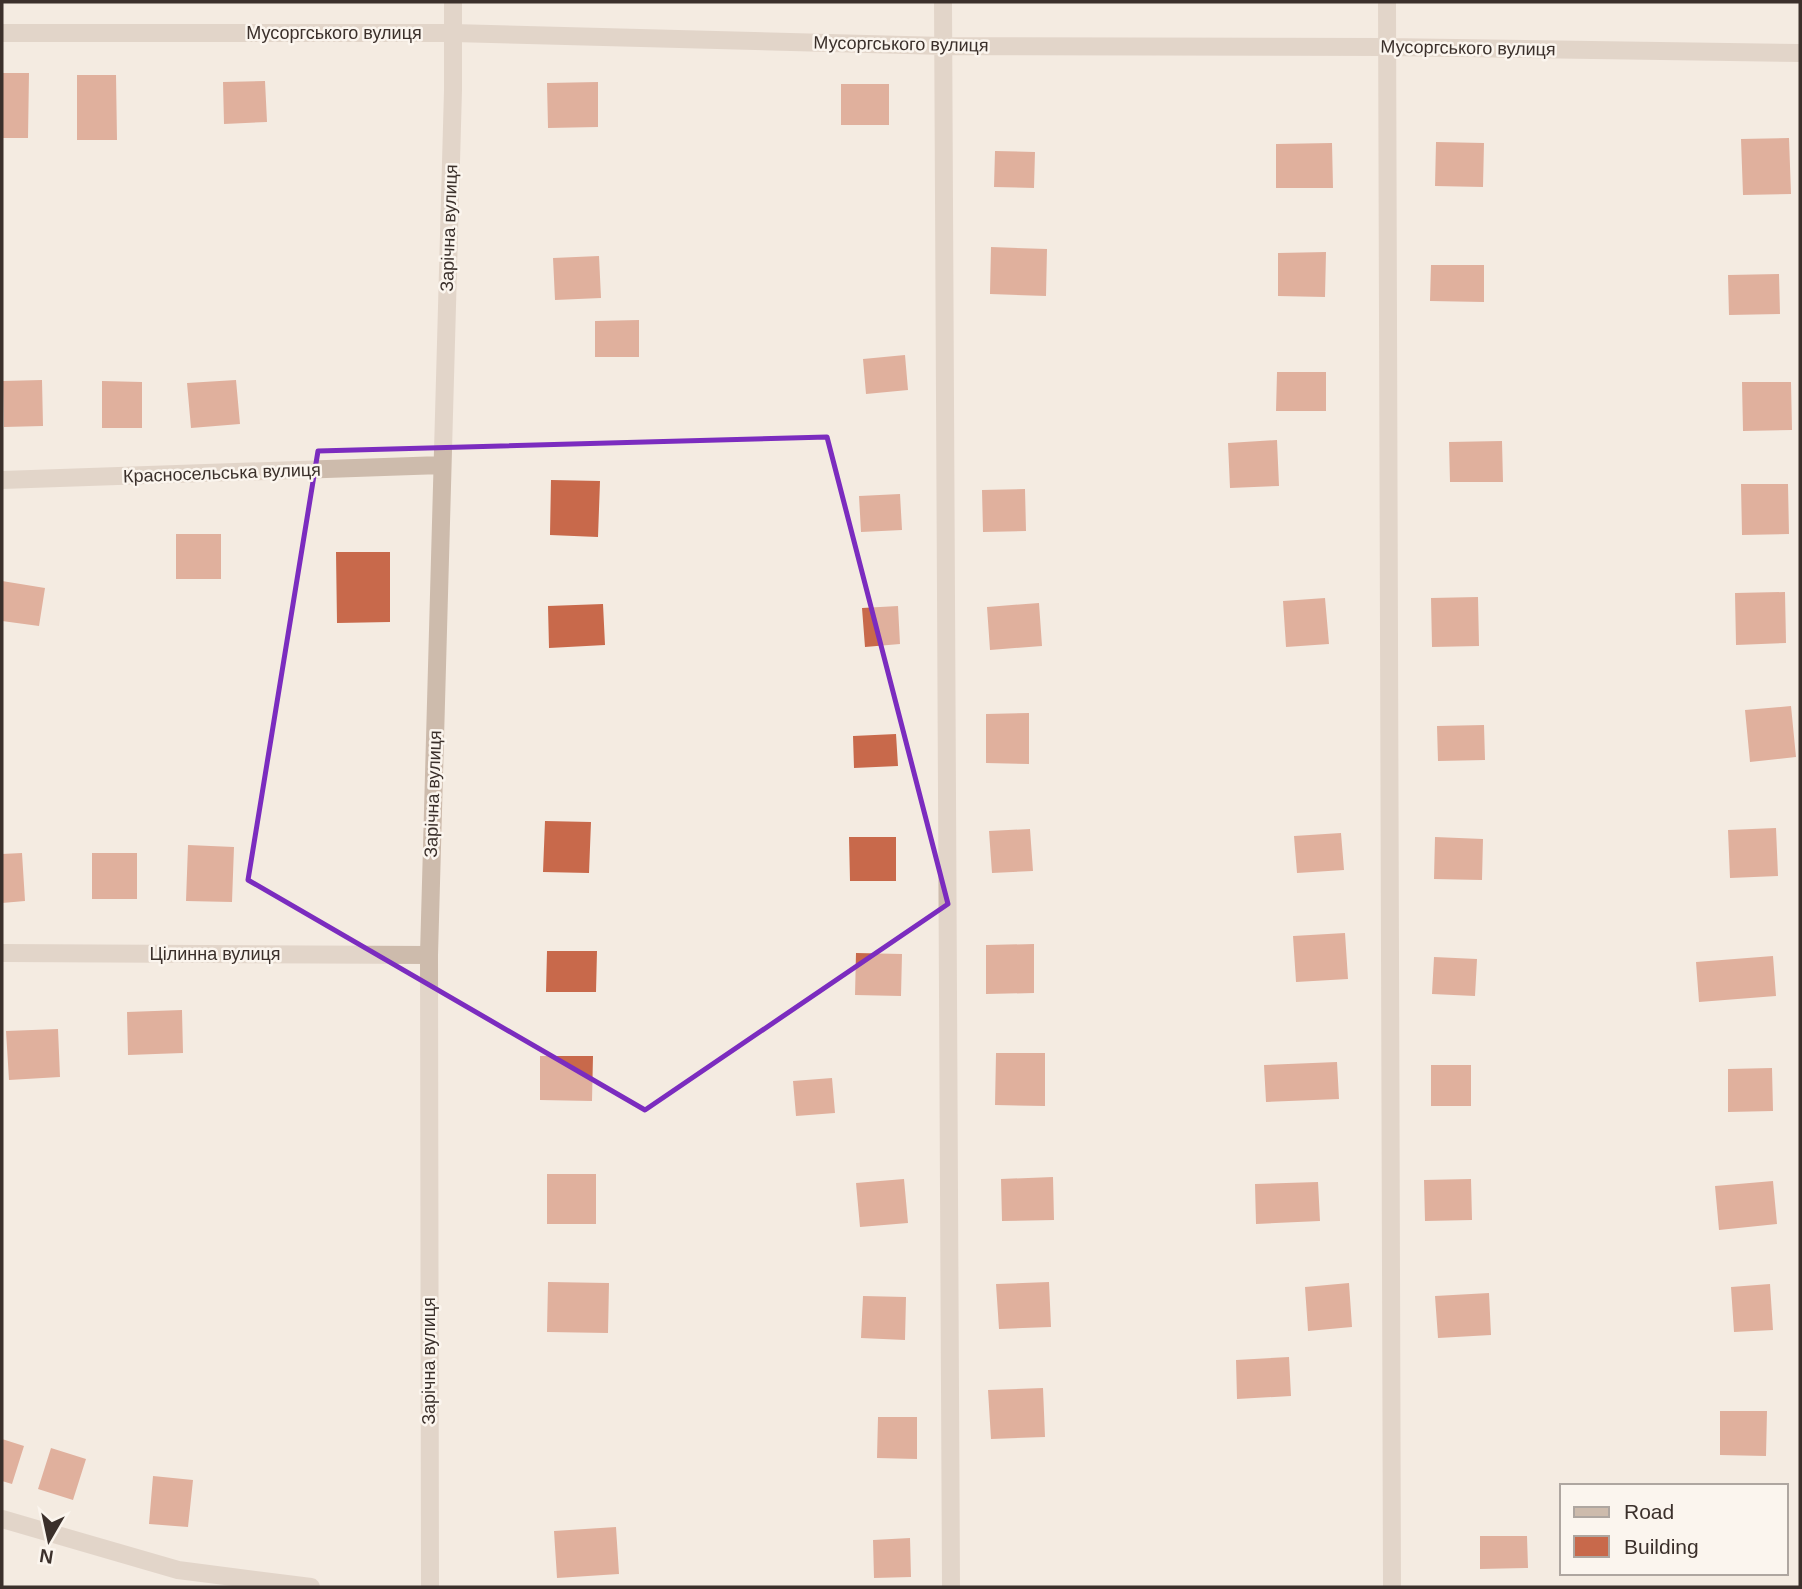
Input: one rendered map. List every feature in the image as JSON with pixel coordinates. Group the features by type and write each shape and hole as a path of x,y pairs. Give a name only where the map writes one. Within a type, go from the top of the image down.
{"street":[{"name":"Зарічна вулиця","path":"430,1587 429,955 453,2"},
{"path":"943,2 951,1587"},
{"path":"1387,2 1392,1587"},
{"name":"Мусоргського вулиця","path":"2,33 453,33 944,46 1387,47 1800,53"},
{"name":"Красносельська вулиця","path":"2,480 442,465"},
{"name":"Цілинна вулиця","path":"2,953 429,955"},
{"path":"2,1519 178,1570 311,1587"}],"highlighted area":[{"path":"827,437 948,904 645,1110 248,880 318,451"}],"building":[{"path":"2,73 29,73 28,138 2,138"},
{"path":"77,75 116,75 117,140 77,140"},
{"path":"265,81 267,122 224,124 223,82"},
{"path":"598,82 598,127 548,128 547,83"},
{"path":"841,84 889,84 889,125 841,125"},
{"path":"1789,138 1791,194 1743,195 1741,139"},
{"path":"1436,142 1484,143 1483,187 1435,186"},
{"path":"1332,143 1333,188 1276,188 1276,144"},
{"path":"995,151 1035,152 1034,188 994,187"},
{"path":"991,247 1047,249 1046,296 990,294"},
{"path":"1326,252 1325,297 1278,296 1278,253"},
{"path":"599,256 601,298 555,300 553,258"},
{"path":"1431,265 1484,265 1484,302 1430,301"},
{"path":"1779,274 1780,314 1729,315 1728,275"},
{"path":"639,320 639,357 595,357 595,321"},
{"path":"905,355 908,390 866,394 863,359"},
{"path":"1277,372 1326,372 1326,411 1276,411"},
{"path":"42,380 43,426 4,427 3,381"},
{"path":"236,380 240,424 191,428 187,383"},
{"path":"102,381 142,382 142,428 102,428"},
{"path":"1742,382 1791,382 1792,430 1743,431"},
{"path":"1277,440 1279,486 1230,488 1228,443"},
{"path":"1502,441 1503,482 1450,482 1449,442"},
{"path":"551,480 600,481 598,537 550,535"},
{"path":"1741,484 1788,484 1789,534 1742,535"},
{"path":"1025,489 1026,531 983,532 982,490"},
{"path":"900,494 902,530 861,532 859,496"},
{"path":"176,534 221,534 221,579 176,579"},
{"path":"336,552 390,552 390,622 337,623"},
{"path":"2,581 45,588 39,626 2,621"},
{"path":"1785,592 1786,643 1736,645 1735,593"},
{"path":"1478,597 1479,646 1432,647 1431,598"},
{"path":"1325,598 1329,644 1286,647 1283,601"},
{"path":"1039,603 1042,646 990,650 987,607"},
{"path":"603,604 605,645 549,648 548,606"},
{"path":"898,606 900,644 865,647 862,608"},
{"path":"1791,706 1796,757 1750,762 1745,710"},
{"path":"1029,713 1029,764 986,763 986,714"},
{"path":"1484,725 1485,760 1438,761 1437,726"},
{"path":"896,734 898,766 854,768 853,736"},
{"path":"545,821 591,822 589,873 543,872"},
{"path":"1776,828 1778,876 1730,878 1728,830"},
{"path":"1030,829 1033,871 992,873 989,831"},
{"path":"1341,833 1344,870 1297,873 1294,836"},
{"path":"849,837 896,837 896,881 850,881"},
{"path":"1435,837 1483,839 1482,880 1434,879"},
{"path":"188,845 234,847 232,902 186,901"},
{"path":"22,853 25,901 2,903 2,854"},
{"path":"92,853 137,853 137,899 92,899"},
{"path":"1345,933 1348,979 1296,982 1293,936"},
{"path":"1034,944 1034,993 986,994 986,945"},
{"path":"547,951 597,951 596,992 546,992"},
{"path":"856,953 902,954 901,996 855,995"},
{"path":"1773,956 1776,996 1699,1002 1696,962"},
{"path":"1434,957 1477,959 1475,996 1432,994"},
{"path":"182,1010 183,1053 128,1055 127,1012"},
{"path":"58,1029 60,1077 9,1080 6,1031"},
{"path":"996,1053 1045,1053 1045,1106 995,1105"},
{"path":"540,1056 593,1056 592,1101 540,1100"},
{"path":"1337,1062 1339,1099 1266,1102 1264,1065"},
{"path":"1431,1065 1471,1065 1471,1106 1431,1106"},
{"path":"1772,1068 1773,1111 1728,1112 1728,1069"},
{"path":"832,1078 835,1113 796,1116 793,1081"},
{"path":"547,1174 596,1174 596,1224 547,1224"},
{"path":"1053,1177 1054,1220 1002,1221 1001,1179"},
{"path":"904,1179 908,1223 860,1227 856,1183"},
{"path":"1471,1179 1472,1220 1425,1221 1424,1180"},
{"path":"1773,1181 1777,1224 1719,1230 1715,1186"},
{"path":"1318,1182 1320,1221 1256,1224 1255,1184"},
{"path":"548,1282 609,1283 608,1333 547,1332"},
{"path":"1049,1282 1051,1327 999,1329 996,1284"},
{"path":"1349,1283 1352,1327 1308,1331 1305,1287"},
{"path":"1770,1284 1773,1330 1734,1332 1731,1287"},
{"path":"1489,1293 1491,1335 1438,1338 1435,1296"},
{"path":"863,1296 906,1297 905,1340 861,1338"},
{"path":"1289,1357 1291,1396 1237,1399 1236,1360"},
{"path":"1043,1388 1045,1437 991,1439 988,1390"},
{"path":"1720,1411 1767,1411 1766,1456 1720,1455"},
{"path":"878,1417 917,1417 917,1459 877,1458"},
{"path":"2,1439 24,1446 12,1484 2,1481"},
{"path":"51,1448 86,1459 73,1500 38,1489"},
{"path":"153,1476 193,1480 188,1527 149,1524"},
{"path":"616,1527 619,1574 557,1578 554,1531"},
{"path":"1480,1536 1527,1536 1528,1568 1480,1569"},
{"path":"910,1538 911,1577 874,1578 873,1540"}]}
